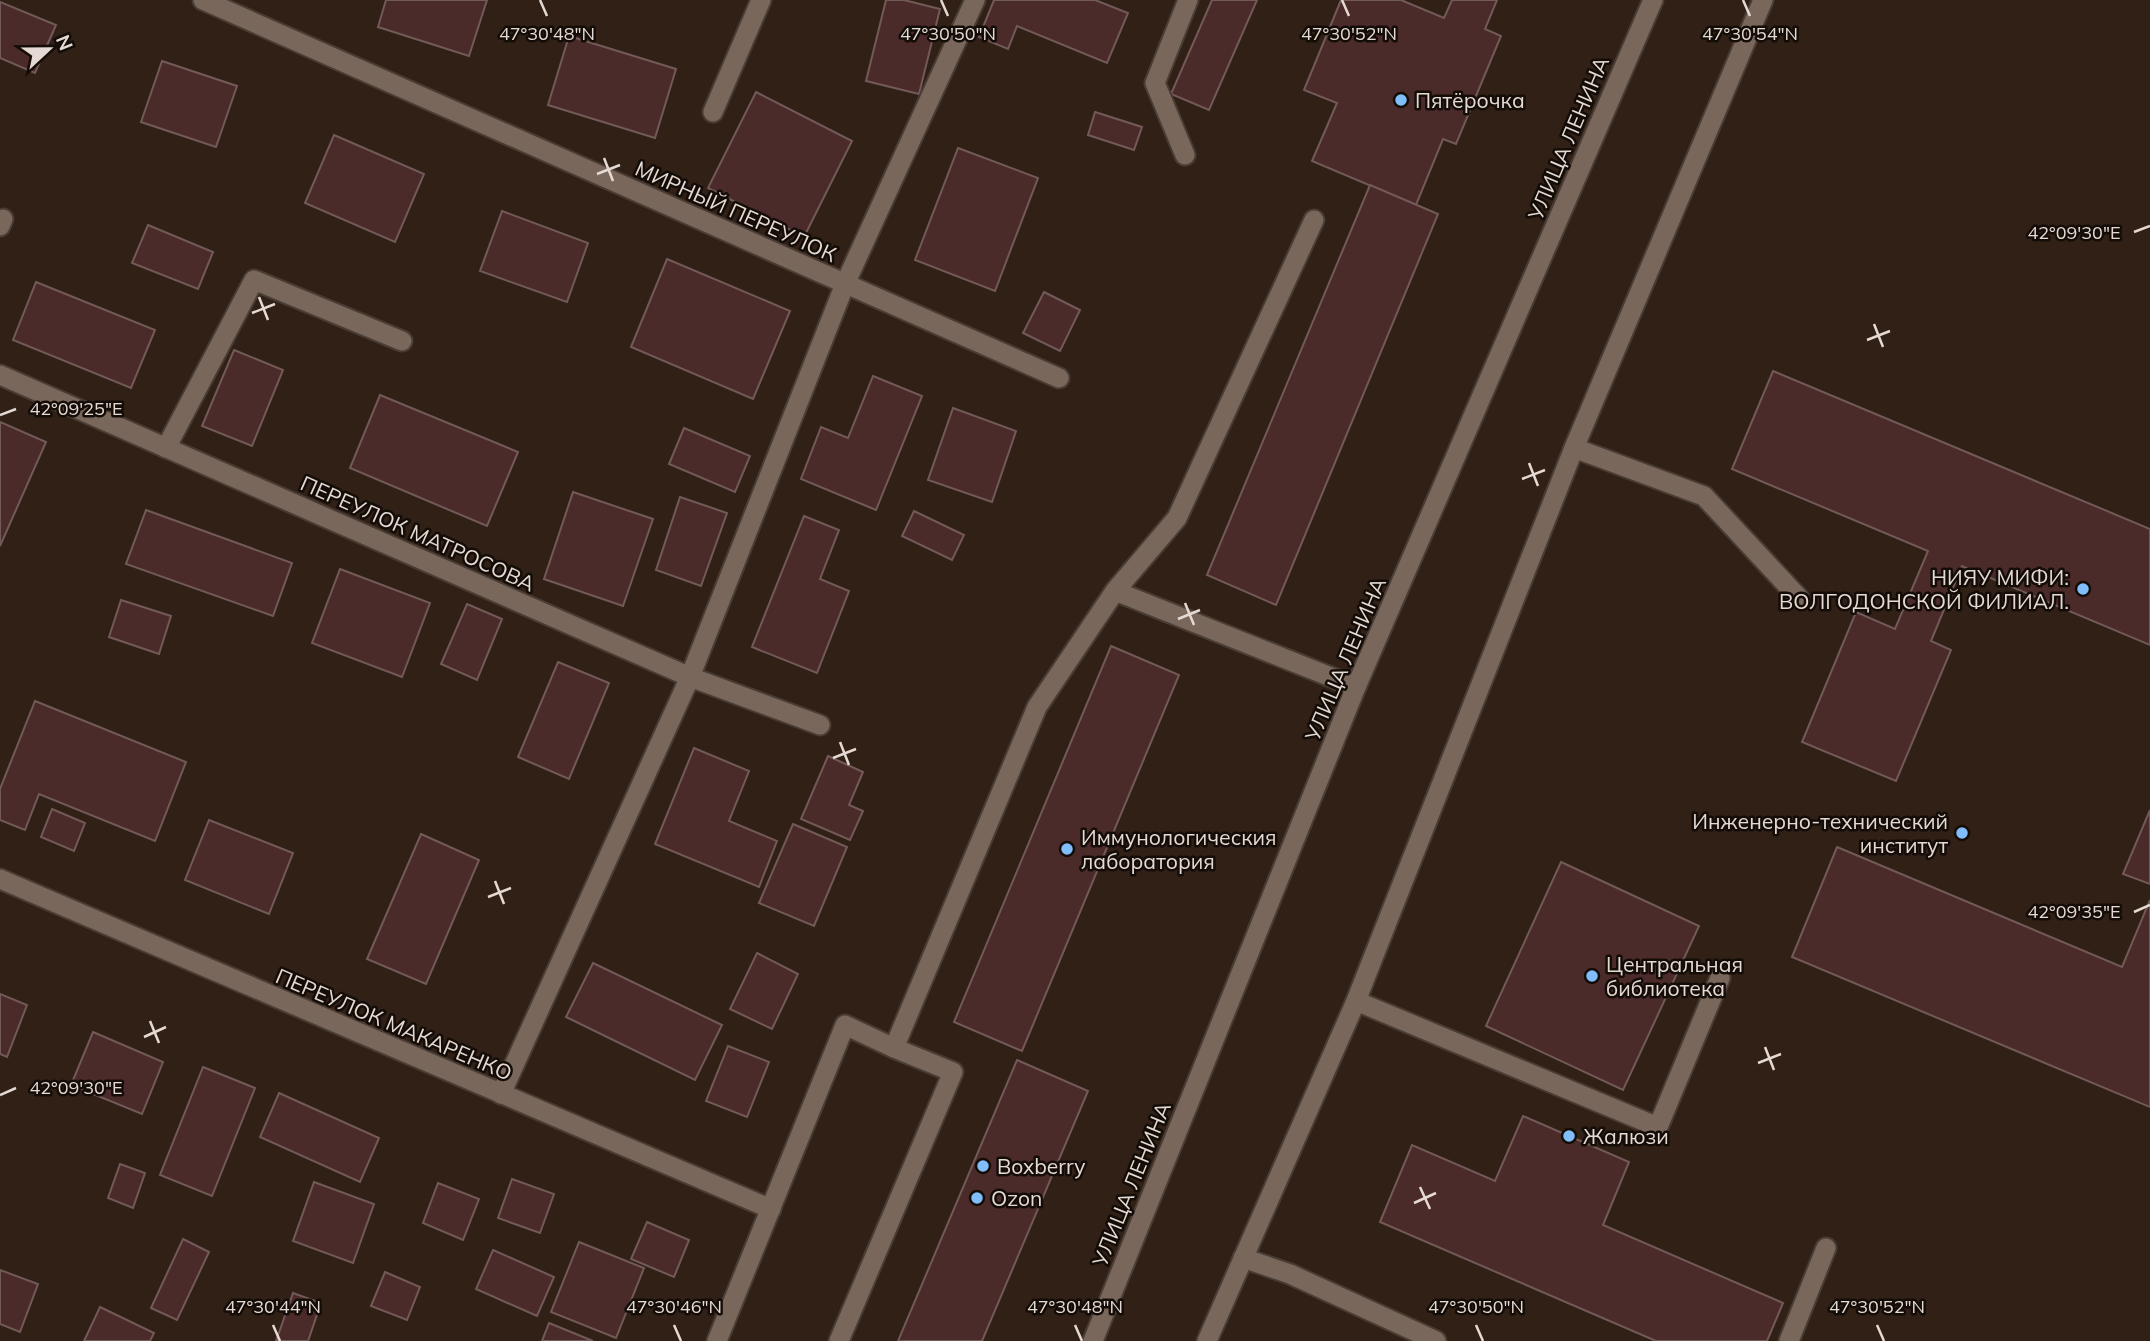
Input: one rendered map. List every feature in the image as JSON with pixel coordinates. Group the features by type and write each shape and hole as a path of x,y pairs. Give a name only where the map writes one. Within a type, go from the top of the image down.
{"street":[{"name":"МИРНЫЙ ПЕРЕУЛОК","path":"203,0 1059,378"},
{"path":"713,112 761,0"},
{"path":"501,1094 690,677 845,284 975,0"},
{"path":"1185,155 1155,83 1188,0"},
{"name":"УЛИЦА ЛЕНИНА","path":"1093,1341 1356,687 1653,0"},
{"path":"1207,1341 1356,1001 1574,448 1763,0"},
{"path":"894,1048 1037,707 1115,591 1177,519 1314,220"},
{"path":"166,448 254,280 402,341"},
{"name":"ПЕРЕУЛОК МАТРОСОВА","path":"0,375 690,677 820,725"},
{"path":"1574,448 1704,496 1798,597"},
{"path":"1115,591 1356,687"},
{"name":"ПЕРЕУЛОК МАКАРЕНКО","path":"0,879 771,1209"},
{"path":"1356,1001 1658,1127 1720,978"},
{"path":"717,1341 845,1025 953,1072 839,1341"},
{"path":"1789,1341 1826,1248"},
{"path":"1243,1258 1290,1274 1436,1341"}],"building":[{"path":"386,0 487,0 469,56 378,27"},
{"path":"886,0 904,0 940,9 919,94 866,81"},
{"path":"994,0 1095,0 1128,13 1107,63 1017,26 1008,49 979,37"},
{"path":"1212,0 1257,0 1209,110 1171,94"},
{"name":"Пятёрочка","path":"1341,0 1401,0 1444,18 1452,0 1497,0 1485,29 1501,36 1456,144 1443,139 1416,205 1312,161 1337,103 1304,90"},
{"path":"0,2 56,25 35,73 0,58"},
{"path":"569,36 676,69 655,138 548,105"},
{"path":"162,61 237,86 216,147 141,122"},
{"path":"756,92 852,141 804,237 708,188"},
{"path":"1095,112 1142,127 1134,150 1088,135"},
{"path":"334,135 424,174 395,242 305,203"},
{"path":"958,148 1038,178 995,291 915,260"},
{"path":"1370,185 1438,214 1276,605 1207,575"},
{"path":"502,211 588,243 567,302 480,271"},
{"path":"148,225 213,252 198,289 132,263"},
{"path":"667,259 790,311 753,399 631,347"},
{"path":"36,282 155,330 131,388 13,340"},
{"path":"1044,292 1080,310 1060,351 1023,333"},
{"path":"234,350 283,370 252,446 202,426"},
{"name":"НИЯУ МИФИ: ВОЛГОДОНСКОЙ ФИЛИАЛ.","path":"1773,371 2150,529 2150,645 1962,566 1931,641 1951,650 1896,781 1802,742 1856,612 1895,629 1928,551 1732,469"},
{"path":"873,376 922,396 876,510 801,479 821,427 848,438"},
{"path":"380,395 518,452 487,526 350,468"},
{"path":"953,408 1016,431 992,502 928,480"},
{"path":"0,422 46,442 0,546"},
{"path":"684,428 750,456 735,492 669,464"},
{"path":"573,492 653,519 623,606 544,579"},
{"path":"680,497 727,513 701,586 656,570"},
{"path":"146,510 292,563 273,616 126,564"},
{"path":"914,511 964,535 952,560 902,536"},
{"path":"804,516 839,530 820,579 849,591 817,673 752,647"},
{"path":"340,569 430,603 402,677 312,643"},
{"path":"121,600 171,616 159,654 109,637"},
{"path":"467,604 502,619 477,680 441,664"},
{"name":"Иммунологическия лаборатория","path":"1111,646 1179,675 1022,1051 954,1022"},
{"path":"558,662 609,683 569,779 518,757"},
{"path":"35,701 186,762 155,841 39,794 25,830 0,820 0,789"},
{"path":"694,748 749,771 729,821 777,841 759,887 655,844"},
{"path":"828,756 863,772 849,805 863,811 850,840 801,819"},
{"path":"52,809 85,823 74,851 41,837"},
{"path":"2150,810 2150,884 2123,874"},
{"path":"209,820 293,853 269,914 185,880"},
{"path":"793,824 847,847 814,926 759,903"},
{"path":"421,834 479,860 426,984 367,959"},
{"path":"1837,847 2122,967 2150,900 2150,1107 1792,957"},
{"name":"Центральная библиотека","path":"1561,862 1699,926 1623,1090 1486,1026"},
{"path":"757,953 798,974 772,1029 730,1009"},
{"path":"593,963 722,1025 695,1080 566,1017"},
{"path":"0,994 27,1005 7,1057 0,1054"},
{"path":"93,1032 163,1062 142,1114 71,1085"},
{"path":"728,1046 769,1062 747,1117 706,1101"},
{"path":"1017,1060 1088,1091 982,1341 898,1341"},
{"path":"203,1067 255,1088 212,1196 160,1175"},
{"path":"279,1093 379,1138 360,1182 260,1137"},
{"path":"1523,1116 1629,1162 1603,1225 1783,1303 1767,1341 1656,1341 1380,1222 1412,1145 1495,1181"},
{"path":"120,1164 145,1173 133,1208 108,1198"},
{"path":"512,1179 554,1194 540,1233 498,1218"},
{"path":"314,1182 374,1204 353,1263 293,1241"},
{"path":"438,1183 479,1199 463,1240 423,1223"},
{"path":"647,1222 689,1240 674,1277 631,1259"},
{"path":"183,1239 209,1252 177,1320 151,1308"},
{"path":"579,1242 644,1268 616,1338 551,1312"},
{"path":"493,1250 554,1277 537,1316 476,1289"},
{"path":"0,1270 38,1284 20,1332 0,1324"},
{"path":"385,1272 420,1287 407,1320 371,1306"},
{"path":"293,1293 321,1303 308,1341 276,1341"},
{"path":"100,1307 154,1333 150,1341 84,1341"},
{"path":"549,1323 593,1341 542,1341"}],"place":[{"name":"Пятёрочка","path":"1401,100"},
{"name":"НИЯУ МИФИ: ВОЛГОДОНСКОЙ ФИЛИАЛ.","path":"2083,589"},
{"name":"Инженерно-технический институт","path":"1962,833"},
{"name":"Иммунологическия лаборатория","path":"1067,849"},
{"name":"Центральная библиотека","path":"1592,976"},
{"name":"Жалюзи","path":"1569,1136"},
{"name":"Boxberry","path":"983,1166"},
{"name":"Ozon","path":"977,1198"}]}
